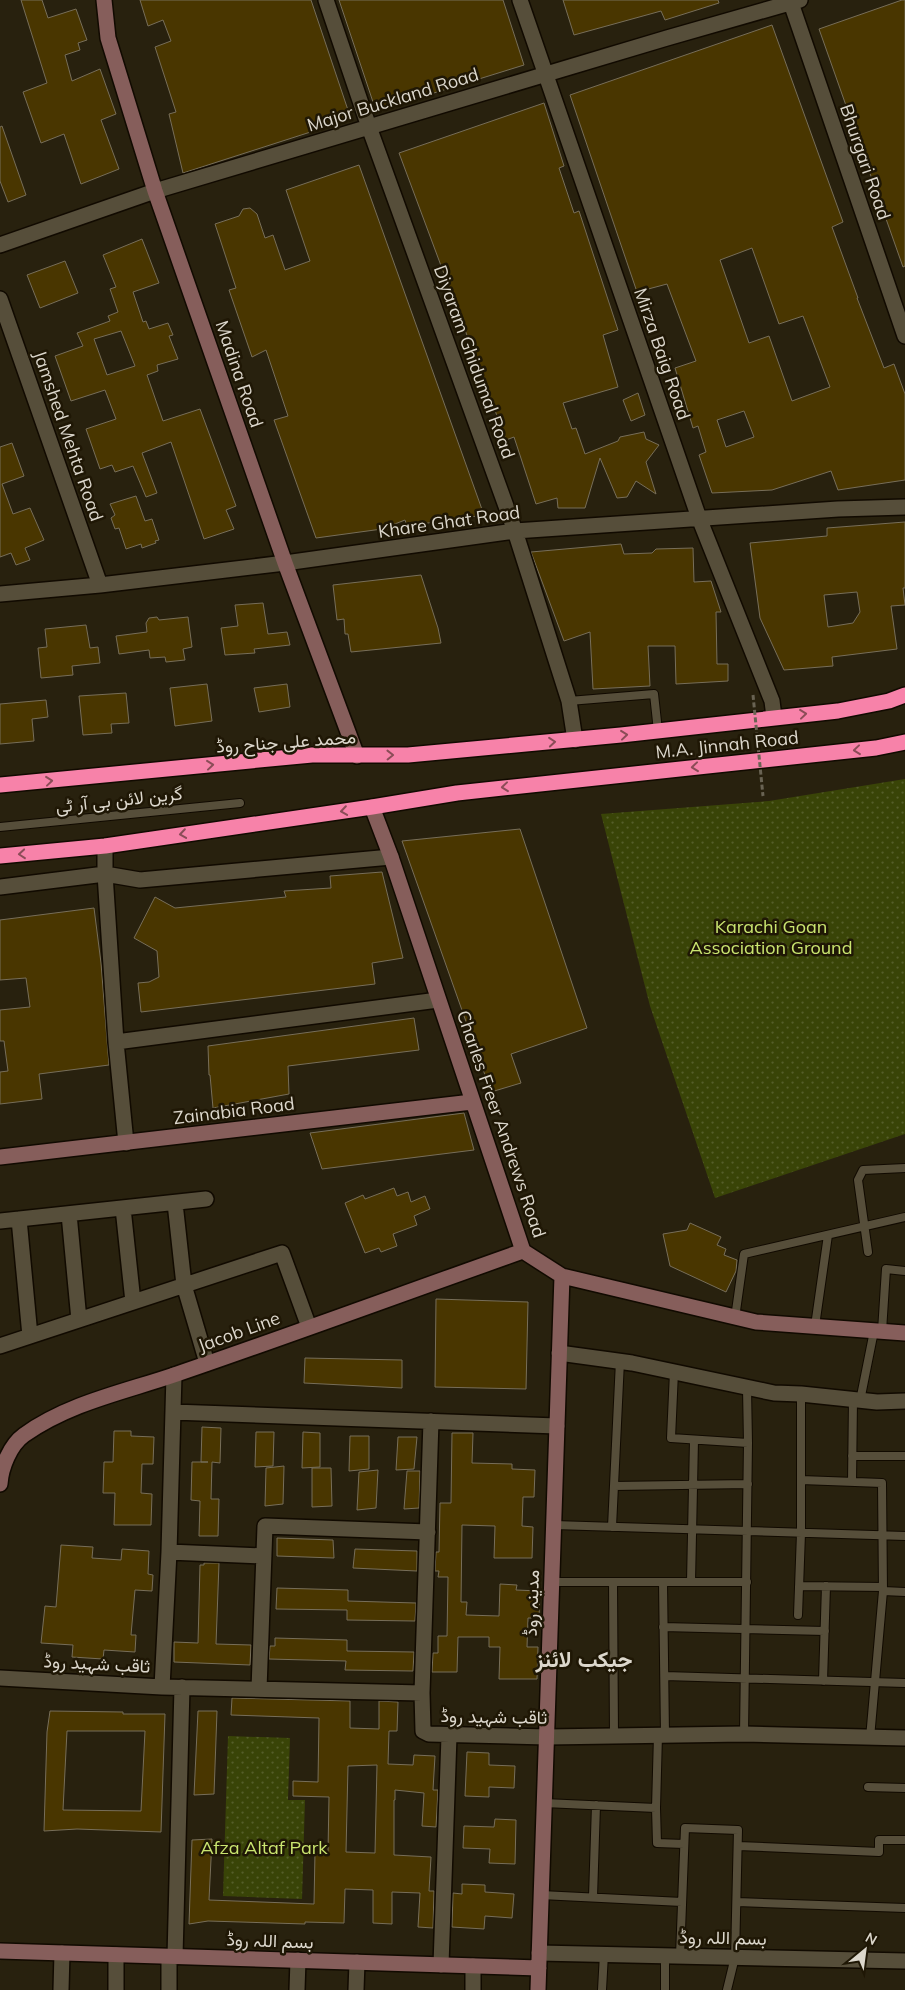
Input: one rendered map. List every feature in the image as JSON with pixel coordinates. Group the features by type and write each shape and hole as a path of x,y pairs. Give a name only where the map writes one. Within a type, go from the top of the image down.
{"highway":[{"name":"M.A. Jinnah Road","path":"575,740 838,710 889,701 905,695"},
{"name":"محمد علی جناح روڈ","path":"0,785 312,755 408,755 575,740"},
{"name":"M.A. Jinnah Road","path":"372,807 457,792 866,749 905,742"},
{"path":"0,856 105,846 372,807"}],"street":[{"name":"Madina Road","path":"104,0 108,38 155,191 284,563 357,756"},
{"name":"Diyaram Ghidumal Road","path":"326,0 369,127 515,531 569,701 575,740"},
{"name":"Mirza Baig Road","path":"520,0 699,518 772,701 774,718"},
{"name":"Major Buckland Road","path":"0,246 155,191 794,1"},
{"name":"Bhurgari Road","path":"794,1 905,336"},
{"name":"Jamshed Mehta Road","path":"0,299 100,585"},
{"name":"Khare Ghat Road","path":"0,594 100,585 284,563 515,531 905,506"},
{"name":"Charles Freer Andrews Road","path":"372,807 391,856 523,1251 562,1276 735,1318 756,1322 905,1333"},
{"path":"105,846 105,874 116,1042 126,1143"},
{"path":"0,887 105,874 140,880 391,856"},
{"path":"116,1042 438,1000"},
{"name":"Zainabia Road","path":"0,1158 472,1102"},
{"path":"0,1221 206,1199"},
{"path":"175,1203 184,1285 206,1363"},
{"path":"123,1208 133,1302"},
{"path":"69,1214 79,1320"},
{"path":"19,1219 30,1336"},
{"name":"Jacob Line","path":"0,1484 0,1473 9,1454 22,1436 47,1420 73,1408 174,1375 523,1251"},
{"path":"0,1346 282,1253 309,1327"},
{"name":"مدینہ روڈ","path":"538,1990 562,1276"},
{"path":"559,1352 620,1361 774,1393 877,1402 905,1401"},
{"path":"162,1687 169,1552 174,1375"},
{"path":"173,1412 557,1426"},
{"path":"422,1693 432,1421"},
{"path":"259,1689 265,1526 428,1532"},
{"path":"169,1552 264,1556"},
{"name":"ثاقب شہید روڈ","path":"0,1678 162,1687 422,1693 423,1730 428,1734 449,1736 744,1734 905,1738"},
{"path":"169,1990 172,1957 182,1687"},
{"path":"441,1965 449,1736"},
{"name":"بسم اللہ روڈ","path":"0,1951 473,1966 604,1954 905,1960"},
{"path":"61,1990 62,1953"},
{"path":"116,1955 116,1990"},
{"path":"297,1990 298,1960"},
{"path":"356,1990 357,1962"},
{"path":"473,1966 473,1990"}],"lane":[{"path":"569,701 654,694 658,731"},
{"name":"گرین لائن بی آر ٹی","path":"0,827 240,803"},
{"path":"868,1252 858,1180 863,1170 905,1168"},
{"path":"735,1318 744,1254 905,1217"},
{"path":"814,1326 828,1235"},
{"path":"852,1482 856,1400 878,1331 886,1269 905,1271"},
{"path":"612,1527 620,1361"},
{"path":"674,1372 671,1438 748,1442"},
{"path":"744,1734 748,1484 747,1388"},
{"path":"798,1615 801,1533 801,1394"},
{"path":"691,1582 694,1440"},
{"path":"852,1456 905,1456"},
{"path":"801,1480 882,1483 883,1589 870,1738"},
{"path":"614,1486 748,1484"},
{"path":"554,1525 905,1536"},
{"path":"552,1582 747,1582"},
{"path":"613,1582 614,1736"},
{"path":"663,1582 665,1676 656,1808 657,1843 684,1844"},
{"path":"799,1586 883,1589 905,1592"},
{"path":"823,1681 826,1586"},
{"path":"663,1627 826,1630"},
{"path":"665,1676 905,1683"},
{"path":"868,1787 905,1788"},
{"path":"544,1804 656,1808"},
{"path":"594,1897 596,1806"},
{"path":"665,1990 682,1902 685,1828 738,1830 735,1957 727,1990"},
{"path":"738,1846 879,1852 879,1840 905,1840"},
{"path":"542,1895 682,1902"},
{"path":"736,1902 905,1908"},
{"path":"602,1990 604,1954"}],"path":[{"path":"753,695 763,796"}],"green space":[{"name":"Karachi Goan Association Ground","path":"905,779 905,1134 715,1198 650,1006 601,814 769,801"},
{"name":"Afza Altaf Park","path":"228,1736 290,1738 288,1800 305,1800 302,1899 223,1896"}],"building":[{"path":"21,0 42,0 48,18 76,9 87,40 78,43 80,50 65,55 72,81 100,69 116,114 101,120 119,169 81,184 64,134 41,143 23,92 47,83"},
{"path":"140,0 311,0 351,119 183,173 169,114 176,112 155,47 171,41 163,20 148,26"},
{"path":"339,0 503,0 524,65 376,111"},
{"path":"563,0 718,0 719,3 665,20 661,11 574,35"},
{"path":"905,0 905,266 903,267 819,29"},
{"path":"772,25 843,222 832,227 857,298 884,368 894,364 905,394 905,480 838,490 831,471 772,490 712,493 699,455 706,452 698,426 693,428 675,368 696,361 667,284 637,292 570,95","holes":["752,248 779,324 803,316 830,387 792,401 769,336 749,343 720,260","744,411 754,437 726,447 717,420"]},
{"path":"544,103 564,166 559,168 574,213 579,211 618,330 603,335 618,387 563,403 572,429 576,428 585,454 618,441 620,437 644,432 646,439 659,445 646,462 656,494 636,481 627,497 617,498 600,458 585,508 558,508 557,498 536,504 514,437 506,440 399,153"},
{"path":"2,126 26,195 8,202 0,181 0,127"},
{"path":"359,165 484,515 407,526 405,520 382,529 316,538 274,420 288,416 266,350 252,357 229,290 236,288 215,224 239,216 243,209 250,208 257,214 265,238 273,235 285,270 310,261 286,190"},
{"path":"142,239 159,283 133,292 143,322 146,321 149,329 168,323 173,335 169,336 178,359 157,365 158,371 147,375 163,421 200,409 236,506 226,510 234,529 204,539 171,442 142,453 157,493 146,497 133,466 115,472 112,465 100,469 86,429 116,419 105,390 71,401 55,356 83,346 77,333 110,321 108,316 118,312 110,289 116,287 103,255","holes":["121,331 135,366 107,375 94,339"]},
{"path":"65,261 78,293 40,308 27,275"},
{"path":"638,393 645,415 631,421 623,400"},
{"path":"12,443 24,476 2,484 13,514 30,508 44,540 25,548 30,560 16,565 11,553 0,557 0,447"},
{"path":"136,496 145,521 152,519 159,540 142,548 141,544 126,549 119,528 115,529 111,518 115,515 110,504"},
{"path":"905,522 905,588 903,588 905,605 891,606 897,649 832,657 833,666 784,670 760,618 750,543 827,536 827,528","holes":["857,592 860,612 853,623 828,627 824,595"]},
{"path":"621,544 624,554 652,553 656,549 693,548 694,582 711,581 721,612 716,612 717,664 728,664 728,681 676,684 675,646 648,646 650,686 593,689 590,632 564,641 531,552"},
{"path":"421,575 441,643 351,652 348,634 345,634 344,619 337,620 333,585"},
{"path":"263,603 268,634 287,632 290,645 254,649 255,653 225,655 221,628 238,626 235,605"},
{"path":"157,617 159,620 188,617 192,647 183,649 185,660 166,662 165,657 150,658 149,650 119,654 116,636 147,632 146,623 149,618"},
{"path":"86,625 90,648 98,647 100,663 72,666 73,675 41,678 38,648 47,647 45,629"},
{"path":"207,684 212,721 175,726 170,688"},
{"path":"287,684 290,707 259,712 254,688"},
{"path":"126,693 129,723 111,724 112,733 83,735 79,696"},
{"path":"46,700 48,717 32,719 34,741 0,744 0,704"},
{"path":"520,829 587,1028 511,1054 521,1083 491,1092 402,841"},
{"path":"382,872 403,958 372,963 375,984 141,1012 138,983 149,982 159,977 157,951 134,938 155,897 175,908 286,897 284,891 331,888 330,876"},
{"path":"94,908 101,963 109,1065 39,1074 42,1099 0,1104 0,1072 8,1071 4,1041 0,1041 0,1010 30,1007 26,978 0,980 0,920"},
{"path":"414,1018 419,1050 288,1066 289,1094 213,1108 208,1046"},
{"path":"464,1113 474,1150 322,1169 310,1133"},
{"path":"394,1188 397,1196 408,1192 411,1202 425,1196 430,1209 414,1216 417,1225 393,1234 397,1246 381,1252 379,1248 365,1253 345,1203 363,1195 365,1199"},
{"path":"690,1223 721,1237 717,1245 726,1249 724,1255 737,1260 736,1271 726,1292 670,1266 663,1234 687,1230"},
{"path":"436,1299 528,1302 526,1389 435,1387"},
{"path":"305,1358 402,1360 402,1388 304,1383"},
{"path":"202,1427 221,1428 220,1463 212,1462 211,1499 219,1499 218,1536 199,1536 200,1501 191,1500 192,1462 201,1462"},
{"path":"114,1431 131,1431 131,1436 154,1437 153,1464 142,1464 141,1493 152,1494 151,1525 114,1525 115,1493 103,1493 104,1462 113,1462"},
{"path":"256,1432 274,1432 273,1466 255,1467"},
{"path":"303,1432 320,1433 320,1467 302,1468"},
{"path":"452,1433 473,1433 472,1463 512,1464 512,1469 535,1470 534,1497 523,1497 522,1526 533,1527 532,1558 494,1558 495,1526 462,1525 461,1602 467,1602 466,1615 499,1616 500,1584 517,1585 516,1590 540,1591 539,1618 528,1618 527,1647 538,1647 537,1679 499,1679 500,1647 489,1647 489,1637 458,1637 457,1672 432,1672 433,1653 438,1653 438,1636 447,1636 448,1577 438,1577 439,1571 435,1571 436,1552 439,1552 440,1503 451,1503"},
{"path":"350,1436 369,1436 369,1469 349,1471"},
{"path":"398,1437 417,1437 414,1469 396,1470"},
{"path":"284,1466 283,1504 265,1506 266,1468"},
{"path":"312,1468 331,1468 332,1506 312,1507"},
{"path":"378,1470 376,1508 357,1510 359,1472"},
{"path":"407,1471 420,1471 419,1508 404,1509"},
{"path":"277,1538 333,1540 334,1558 277,1556"},
{"path":"61,1545 93,1547 92,1558 121,1560 122,1549 149,1551 148,1574 153,1575 152,1591 135,1590 131,1635 136,1635 135,1652 104,1650 103,1659 72,1657 73,1645 41,1643 45,1606 56,1607"},
{"path":"355,1549 417,1551 417,1571 353,1568"},
{"path":"204,1563 219,1563 216,1644 251,1645 250,1665 174,1662 174,1642 198,1643 200,1565 204,1565"},
{"path":"277,1588 348,1590 348,1601 416,1603 415,1621 347,1620 347,1610 276,1609"},
{"path":"275,1638 347,1640 347,1651 414,1652 413,1671 345,1670 346,1661 269,1659 270,1646 275,1646"},
{"path":"232,1698 350,1701 350,1728 379,1729 379,1701 398,1702 397,1731 389,1731 388,1764 413,1765 414,1755 435,1756 433,1790 438,1790 436,1827 422,1826 424,1793 395,1790 394,1800 394,1855 431,1857 429,1891 434,1891 433,1928 418,1927 420,1893 392,1892 392,1924 373,1923 373,1890 345,1889 344,1923 305,1922 305,1924 208,1921 189,1924 192,1840 212,1839 209,1900 314,1904 315,1852 328,1852 329,1797 293,1796 293,1781 318,1782 319,1718 231,1715","holes":["377,1765 375,1853 346,1852 348,1766"]},
{"path":"50,1711 165,1714 161,1832 77,1829 44,1831 47,1732","holes":["67,1731 145,1731 141,1811 63,1810"]},
{"path":"198,1711 217,1711 214,1794 194,1795"},
{"path":"467,1752 489,1753 489,1765 515,1766 514,1788 489,1787 489,1797 465,1796"},
{"path":"495,1819 516,1820 515,1864 489,1863 490,1849 463,1848 464,1826 494,1827"},
{"path":"462,1884 485,1885 485,1892 514,1894 512,1918 485,1916 484,1929 452,1927 453,1893 462,1894"}],"district":[{"name":"جیکب لائنز","path":"584,1659"}]}
